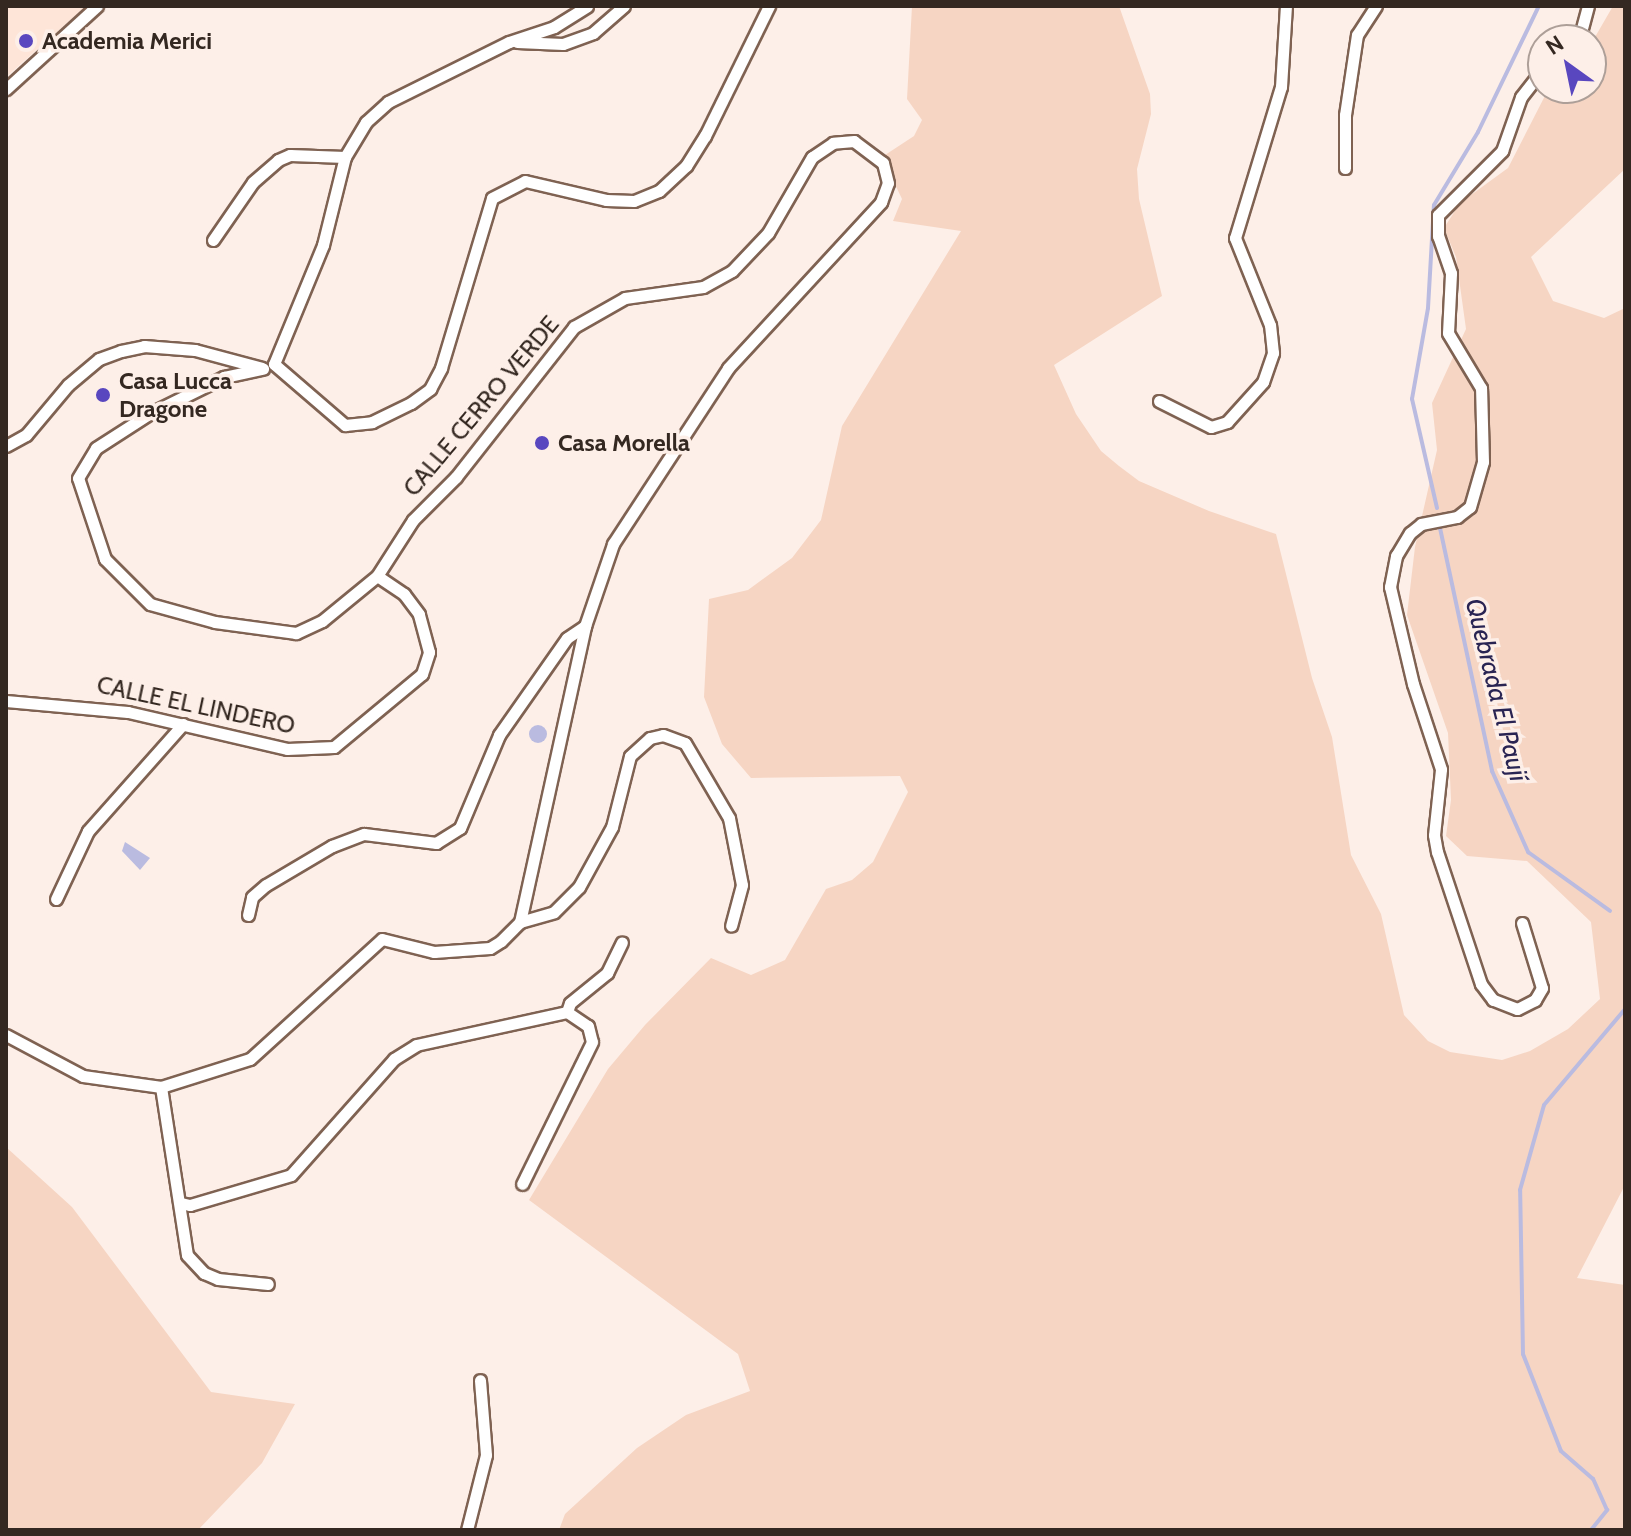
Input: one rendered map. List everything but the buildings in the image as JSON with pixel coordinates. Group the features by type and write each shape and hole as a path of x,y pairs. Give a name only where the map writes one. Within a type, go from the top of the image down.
{"street":[{"path":"6,89 97,6"},
{"path":"268,366 323,245 345,157 366,122 388,102 509,42 554,27 587,6"},
{"path":"509,42 563,44 593,33 624,6"},
{"path":"6,446 26,435 68,385 99,359 144,346 195,350 268,366 345,425 372,422 411,403 430,389 441,368 492,198 525,181 606,200 634,201 659,191 686,166 705,136 769,6"},
{"path":"1159,401 1211,427 1227,422 1263,382 1273,353 1270,325 1235,238 1281,87 1286,6"},
{"path":"1345,168 1345,115 1357,35 1376,6"},
{"path":"1522,923 1542,988 1535,1000 1517,1009 1493,1000 1481,984 1437,852 1434,835 1441,769 1413,684 1390,587 1396,556 1410,533 1421,524 1457,517 1470,507 1483,462 1481,388 1448,333 1451,273 1438,236 1438,215 1502,151 1521,97 1527,89"},
{"name":"CALLE CERRO VERDE","path":"268,366 194,390 96,448 78,478 105,559 134,593 166,612 296,633 322,621 377,576 413,520 456,477 574,327 625,298 703,287 732,271 768,233 812,157 833,143 854,141 872,150 883,163 888,183 881,202 728,368 613,544 585,626 520,922"},
{"path":"213,240 253,182 278,160 290,155 345,157"},
{"name":"CALLE EL LINDERO","path":"6,701 81,704 287,749 346,742 422,674 429,652 419,614 404,594 377,576"},
{"path":"248,915 252,897 266,885 332,846 364,834 436,843 460,828 499,735 561,647 585,626"},
{"path":"56,899 88,831 183,724"},
{"path":"6,1035 83,1076 161,1087 250,1059 382,939 434,952 490,948 520,922 554,912 579,887 612,827 630,756 650,738 663,735 685,743 729,818 742,885 731,926"},
{"path":"567,1012 570,1003 607,973 622,942"},
{"path":"181,1203 190,1205 291,1175 394,1059 416,1045 567,1012 588,1026 592,1042 522,1184"},
{"path":"161,1087 192,1263 218,1279 268,1284"},
{"path":"467,1530 486,1455 480,1380"}],"shaded area":[{"name":"Academia Merici","path":"6,6 86,6 6,77"},
{"path":"912,6 1119,6 1150,94 1151,114 1137,169 1139,199 1162,296 1054,365 1076,414 1101,451 1119,466 1139,481 1209,511 1276,534 1312,678 1332,737 1351,855 1381,914 1404,1015 1428,1041 1450,1052 1502,1060 1530,1051 1568,1029 1600,999 1591,922 1527,861 1467,856 1446,836 1451,800 1448,733 1407,615 1415,547 1437,450 1432,403 1466,329 1456,257 1444,228 1460,203 1508,168 1541,104 1607,104 1607,24 1603,24 1613,6 1625,6 1625,169 1531,257 1553,301 1604,318 1625,308 1625,1185 1577,1278 1625,1285 1625,1530 559,1530 565,1514 637,1448 686,1415 750,1391 738,1354 529,1200 608,1069 645,1025 711,958 751,975 785,960 826,889 852,880 873,862 908,792 900,776 751,778 722,744 704,697 709,599 748,590 792,558 821,520 842,426 961,231 893,221 902,199 882,157 914,136 922,120 907,99"},
{"path":"6,1147 72,1207 211,1392 295,1404 262,1463 198,1530 6,1530"}],"water":[{"path":"534,725 542,725 547,734 545,741 534,743 529,738 529,730"},
{"path":"125,842 150,858 140,870 122,851"}],"waterway":[{"name":"Quebrada El Paují","path":"1437,508 1412,399 1428,308 1434,205 1478,132 1539,6"},
{"name":"Quebrada El Paují","path":"1440,528 1492,771 1528,852 1610,911"},
{"name":"Quebrada El Paují","path":"1591,1530 1607,1510 1593,1479 1561,1451 1523,1354 1520,1190 1544,1105 1625,1009"}],"place":[{"name":"Academia Merici","path":"26,41"},
{"name":"Casa Lucca Dragone","path":"103,395"},
{"name":"Casa Morella","path":"542,443"}]}
